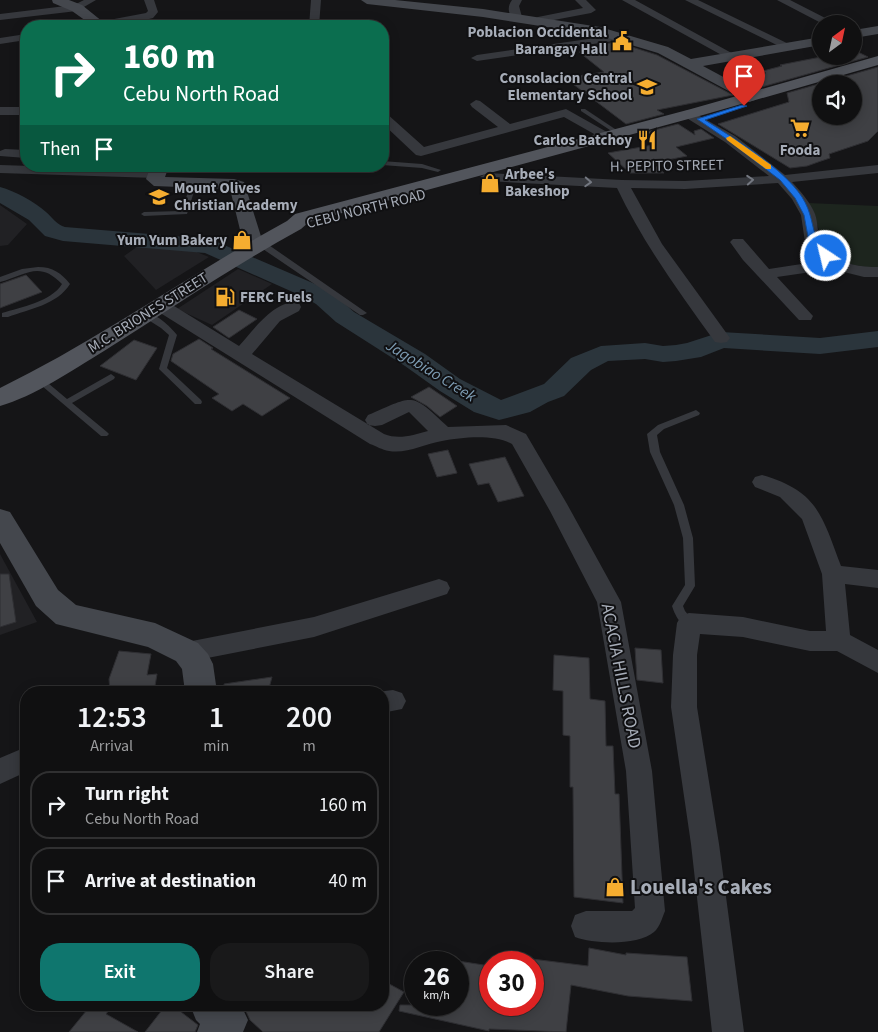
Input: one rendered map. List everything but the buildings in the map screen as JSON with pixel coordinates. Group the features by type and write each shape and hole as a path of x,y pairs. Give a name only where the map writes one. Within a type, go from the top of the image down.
{"main road":[{"name":"CEBU NORTH ROAD","path":"294,225 302,218 613,135 695,117 749,98 878,60"},
{"name":"CEBU NORTH ROAD","path":"294,225 310,226 878,67"},
{"name":"M.C. BRIONES STREET","path":"0,398 39,380 247,251 294,225"}],"street":[{"path":"58,0 78,8 91,20"},
{"path":"0,17 78,8 91,0"},
{"path":"128,20 148,16 153,12 149,0"},
{"path":"314,20 316,0"},
{"path":"367,0 517,17 600,31 663,50 749,98"},
{"path":"517,0 514,6 514,14 517,17"},
{"path":"538,20 591,10 580,0"},
{"path":"627,0 732,56"},
{"path":"690,0 789,47"},
{"path":"782,0 813,15"},
{"path":"796,0 826,15"},
{"path":"22,20 40,16 41,12"},
{"path":"0,25 20,21"},
{"path":"477,58 623,37"},
{"path":"0,41 20,38"},
{"path":"689,64 812,43"},
{"path":"476,104 507,128"},
{"path":"0,111 20,111"},
{"path":"389,122 421,152 566,113 613,135"},
{"path":"695,117 730,139 782,178 798,197 808,215 813,242 832,264"},
{"path":"5,153 20,154"},
{"path":"0,169 20,169"},
{"name":"H. PEPITO STREET","path":"487,177 622,184 685,185 878,169"},
{"path":"157,172 155,178 160,182 234,184 238,186 247,251"},
{"path":"622,184 635,213 663,258 721,338"},
{"path":"738,242 749,257 805,316"},
{"path":"767,274 832,264 864,272 878,272"},
{"path":"241,355 274,317 293,307"},
{"name":"ACACIA HILLS ROAD","path":"153,310 241,355 377,439 390,444 405,444 443,434 490,431 506,432 519,439 560,510 609,602 639,771 650,911 644,920 636,926 586,926"},
{"path":"375,420 409,405 415,407 443,434"},
{"path":"762,482 787,492 811,515 833,574 839,641"},
{"path":"0,519 47,598 67,615 155,636 187,652 197,664 200,686"},
{"path":"833,574 878,579"},
{"path":"187,652 314,627 439,588"},
{"path":"728,1032 705,844 684,707 685,655 689,623 743,627 810,641 839,641 860,650 878,662"},
{"path":"0,771 20,762"}],"lane":[{"path":"582,110 613,135"},
{"path":"389,164 422,166 438,170"},
{"path":"144,214 185,213 194,182"},
{"path":"247,251 364,313"},
{"path":"0,280 41,268 52,271 66,284 64,290 55,297 5,315"},
{"path":"153,310 173,335 172,345 163,360 162,369 198,402"},
{"path":"66,403 111,377"},
{"path":"39,380 104,434"},
{"path":"689,623 680,614 677,606 690,586 688,538 679,505 655,452 652,434 661,426 696,413"}],"shaded area":[{"path":"808,203 878,206 878,269 837,262 829,254"},
{"path":"0,205 27,224 8,245 0,246"},
{"path":"144,242 194,251 209,257 156,290 124,256"},
{"name":"FERC Fuels","path":"238,269 272,284 212,325 177,309"},
{"path":"0,554 37,622 0,635"}],"waterway":[{"name":"Jagobiao Creek","path":"0,194 37,215 53,231 63,234 210,246 313,292 325,299 345,317 415,360 450,385 484,405 499,410 520,405 538,395 554,390 581,364 601,354 645,351 663,354 676,353 691,351 721,340 820,346 878,339"}],"slow traffic":[{"path":"730,138 768,167"}],"place":[{"name":"Poblacion Occidental Barangay Hall","path":"622,41"},
{"name":"Consolacion Central Elementary School","path":"647,87"},
{"name":"Fooda","path":"800,128"},
{"name":"Carlos Batchoy","path":"647,140"},
{"name":"Arbee's Bakeshop","path":"490,183"},
{"name":"Mount Olives Christian Academy","path":"159,197"},
{"name":"Yum Yum Bakery","path":"242,240"},
{"name":"FERC Fuels","path":"225,297"},
{"name":"Louella's Cakes","path":"615,887"}],"route":[{"path":"744,106 700,119 782,178 798,197 808,215 813,242 826,256"}]}
